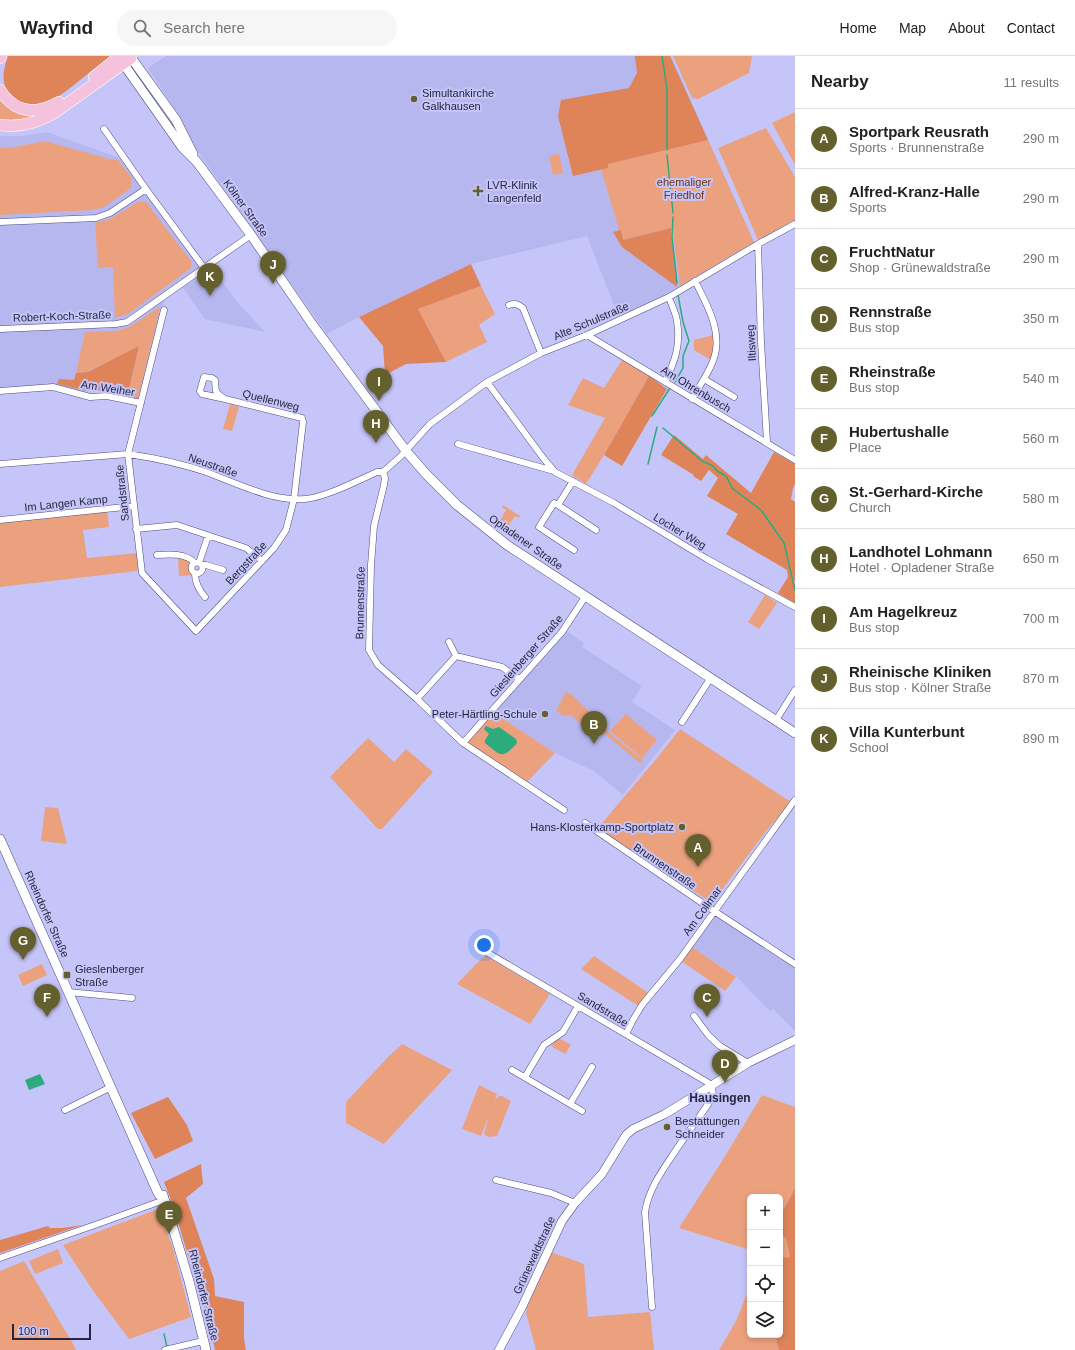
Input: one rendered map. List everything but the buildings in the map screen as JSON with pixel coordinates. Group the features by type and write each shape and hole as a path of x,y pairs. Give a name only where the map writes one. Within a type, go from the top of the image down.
{"highway":[{"path":"99,72 104,64 106,56"},
{"path":"0,90 5,98 14,106 28,111 40,111 50,108 63,100 99,72 125,58"},
{"path":"0,125 16,126 31,124 42,120 54,113 125,58"}],"main road":[{"name":"Kölner Straße","path":"125,58 182,147 197,162 251,235 301,308"},
{"name":"Opladener Straße","path":"301,308 406,451 437,486 476,522 506,545 795,733"},
{"name":"Rheindorfer Straße","path":"0,839 118,1102 129,1117 149,1158 162,1191 189,1281 206,1350"}],"street":[{"path":"104,129 146,190 204,268"},
{"path":"0,222 96,218 110,213 146,190"},
{"name":"Alte Schulstraße","path":"406,451 430,424 487,382 541,353 587,336 669,297 758,244 795,224"},
{"name":"Robert-Koch-Straße","path":"0,329 116,324 127,322 251,235"},
{"name":"Iltisweg","path":"758,244 761,342 767,442"},
{"path":"692,399 714,360 717,342 715,326 710,310 695,281"},
{"path":"665,382 671,369 678,346 677,320 669,297"},
{"path":"509,305 513,303 518,304 523,308 541,353"},
{"name":"Sandstraße","path":"164,310 128,454 142,573 196,632"},
{"name":"Am Ohrenbusch","path":"587,336 795,460"},
{"name":"Quellenweg","path":"226,400 216,393 215,380 207,376 204,377 200,391 202,394 226,400 302,418 303,422 294,499"},
{"path":"704,379 734,397"},
{"name":"Locher Weg","path":"487,382 555,472"},
{"name":"Am Weiher","path":"0,391 53,387 90,397 107,396 141,403"},
{"name":"Locher Weg","path":"458,444 555,472 614,503 707,559 795,607"},
{"name":"Neustraße","path":"0,464 128,454 177,463 279,498 305,499 318,497 377,472 382,472 406,451"},
{"name":"Brunnenstraße","path":"382,472 385,478 374,526 371,565 369,650 378,665 417,699 463,743 564,810"},
{"path":"558,505 573,481"},
{"name":"Bergstraße","path":"196,632 274,548 286,530 294,499"},
{"path":"574,550 539,527 554,503 596,530"},
{"name":"Im Langen Kamp","path":"0,520 134,506"},
{"path":"136,530 177,525 246,548 262,561"},
{"path":"199,564 208,536"},
{"path":"157,555 173,553 199,564 203,569 199,574 195,574 195,579 199,590 205,597"},
{"path":"199,564 223,570"},
{"name":"Gieslenberger Straße","path":"463,743 562,632 585,597"},
{"path":"449,642 456,656 502,667 519,679"},
{"path":"417,699 456,656"},
{"path":"682,722 710,679"},
{"path":"776,720 795,690"},
{"name":"Am Collmar","path":"626,1034 642,1005 680,959 794,803"},
{"name":"Brunnenstraße","path":"584,823 795,964"},
{"name":"Sandstraße","path":"483,950 712,1085"},
{"path":"68,992 132,998"},
{"path":"524,1077 544,1045 563,1032 578,1006"},
{"path":"694,1016 709,1036 720,1046 748,1063"},
{"name":"Grünewaldstraße","path":"499,1350 522,1307 562,1221 575,1203 602,1174 623,1138 629,1132 665,1114 748,1063 795,1040"},
{"path":"570,1104 592,1067"},
{"path":"512,1070 582,1111"},
{"path":"652,1308 644,1212 646,1204 650,1192 666,1165 713,1096 712,1085"},
{"path":"65,1110 111,1087"},
{"path":"496,1180 551,1193 575,1203"},
{"path":"0,1258 164,1200"},
{"path":"165,1350 203,1340"}],"shaded area":[{"path":"8,56 110,56 72,87 55,98 46,103 28,105 19,103 11,96 5,87 4,72"},
{"name":"LVR-Klinik Langenfeld","path":"166,56 671,56 754,242 661,297 619,318 587,236 471,264 359,317 327,334 194,146 181,119 148,68"},
{"path":"635,56 670,56 708,140 608,164 608,168 573,176 558,116 561,100 629,88 637,73"},
{"path":"47,132 125,160 203,264 167,289 139,400 89,389 88,393 53,385 0,388 0,136 23,136"},
{"path":"671,228 677,287 622,247 613,232 621,230 623,240"},
{"path":"471,264 481,286 418,309 446,362 406,364 385,375 383,346 359,317"},
{"path":"212,268 238,303 265,332 205,319 183,288"},
{"path":"139,346 127,397 89,388 87,391 57,384 59,379 74,380 76,373 88,372"},
{"path":"649,376 667,389 622,466 604,455"},
{"path":"674,435 703,459 706,455 751,493 774,452 795,464 795,484 791,499 795,502 795,603 778,593 788,577 787,570 726,534 738,514 707,496 718,478 709,470 701,481 693,476 694,475 661,455"},
{"name":"Peter-Härtling-Schule","path":"564,629 584,643 582,647 642,686 632,702 675,730 623,795 594,771 555,753 493,712"},
{"path":"486,726 493,729 499,727 516,739 517,743 505,754 498,753 485,743 485,740 489,734 484,729"},
{"path":"715,915 795,968 795,1031 773,1009 770,1011 737,977 692,947"},
{"path":"40,1074 45,1084 29,1090 25,1080"},
{"path":"168,1097 187,1125 193,1141 155,1159 131,1113"},
{"path":"201,1164 203,1184 186,1198 214,1279 215,1296 244,1302 244,1339 246,1350 215,1350 200,1287 195,1280 174,1208 164,1182"},
{"path":"795,1188 795,1350 779,1350 776,1338 783,1338 783,1258 790,1257 786,1238 783,1236 783,1211"},
{"path":"82,1225 0,1253 0,1240 48,1226 50,1228 62,1228"}],"green space":[{"path":"673,56 752,56 749,73 698,99 692,98"},
{"path":"0,98 46,113 23,120 0,120"},
{"path":"795,112 795,165 772,123"},
{"path":"766,128 795,177 795,220 758,240 718,148"},
{"name":"ehemaliger Friedhof","path":"708,140 754,242 680,286 673,232 670,228 623,240 601,169 607,168 608,164"},
{"path":"45,141 109,159 118,160 132,178 131,188 104,207 93,210 0,215 0,148 10,148"},
{"path":"559,154 563,173 553,175 549,156"},
{"path":"138,202 146,202 191,261 191,268 128,314 115,318 113,267 98,268 95,223 110,219"},
{"path":"481,286 495,314 479,325 487,342 446,362 418,309"},
{"path":"158,308 160,309 138,399 127,397 139,347 87,372 76,373 85,332 116,331 129,327"},
{"path":"713,335 714,349 711,360 694,350 694,340"},
{"path":"622,360 649,376 586,484 572,475 605,418 568,405 583,378 604,388"},
{"path":"230,404 239,407 232,431 223,429"},
{"path":"503,505 520,516 519,518 515,516 506,529 498,524 506,510 502,507"},
{"path":"107,511 109,527 83,530 87,558 137,553 139,568 137,571 0,587 0,523"},
{"path":"178,557 190,561 191,563 189,569 192,575 179,576"},
{"path":"765,595 777,603 759,629 748,622"},
{"path":"566,692 571,694 595,717 586,729 571,715 564,716 556,711"},
{"path":"493,712 555,753 527,782 468,743 468,740"},
{"path":"626,714 657,740 642,758 610,731"},
{"path":"602,727 643,760 640,763 600,730"},
{"path":"680,729 791,802 767,830 712,903 597,829"},
{"path":"368,738 394,762 406,749 433,772 382,829 378,829 330,777"},
{"path":"45,807 58,808 67,844 41,841"},
{"path":"692,947 736,977 725,991 681,961"},
{"path":"486,956 550,994 530,1024 457,984 483,957"},
{"path":"594,956 650,994 640,1007 581,969"},
{"path":"42,964 47,975 23,986 18,975"},
{"path":"559,1038 571,1045 565,1054 551,1046"},
{"path":"402,1044 452,1070 384,1144 346,1123 346,1102"},
{"path":"479,1085 497,1094 495,1100 499,1096 502,1096 511,1101 497,1136 489,1137 484,1134 489,1116 481,1136 462,1129"},
{"path":"762,1095 795,1107 795,1188 783,1211 783,1194 747,1194 747,1249 679,1228"},
{"path":"158,1209 173,1248 191,1317 129,1339 94,1292 63,1245"},
{"path":"783,1236 786,1238 790,1257 783,1258"},
{"path":"58,1249 63,1263 35,1274 29,1261"},
{"path":"551,1252 584,1264 588,1317 650,1312 654,1350 536,1350 526,1313 527,1307"},
{"path":"24,1261 76,1350 0,1350 0,1271"},
{"path":"747,1294 747,1338 776,1338 779,1350 719,1350 736,1321"}],"waterway":[{"path":"662,56 667,89 667,150"},
{"path":"667,155 673,213"},
{"path":"673,217 672,237 677,283"},
{"path":"675,382 683,368 683,356 689,341 683,322 678,295"},
{"path":"652,416 670,388"},
{"path":"648,464 657,427"},
{"path":"663,428 702,461 713,466 717,471 726,476 732,488 761,510 784,543 795,590"},
{"path":"164,1334 167,1347"}],"place":[{"name":"Simultankirche Galkhausen","path":"414,99"},
{"name":"LVR-Klinik Langenfeld","path":"478,191"},
{"name":"Rheinische Kliniken","path":"273,284"},
{"name":"Villa Kunterbunt","path":"210,296"},
{"name":"Am Hagelkreuz","path":"379,401"},
{"name":"Landhotel Lohmann","path":"376,443"},
{"name":"Peter-Härtling-Schule","path":"545,714"},
{"name":"Alfred-Kranz-Halle","path":"594,744"},
{"name":"Hans-Klosterkamp-Sportplatz","path":"682,827"},
{"name":"Sportpark Reusrath","path":"698,867"},
{"name":"St.-Gerhard-Kirche","path":"23,960"},
{"name":"Gieslenberger Straße","path":"67,975"},
{"name":"Hubertushalle","path":"47,1017"},
{"name":"FruchtNatur","path":"707,1017"},
{"name":"Rennstraße","path":"725,1083"},
{"name":"Bestattungen Schneider","path":"667,1127"},
{"name":"Rheinstraße","path":"169,1234"}],"district":[{"name":"Hausingen","path":"720,1098"}]}
